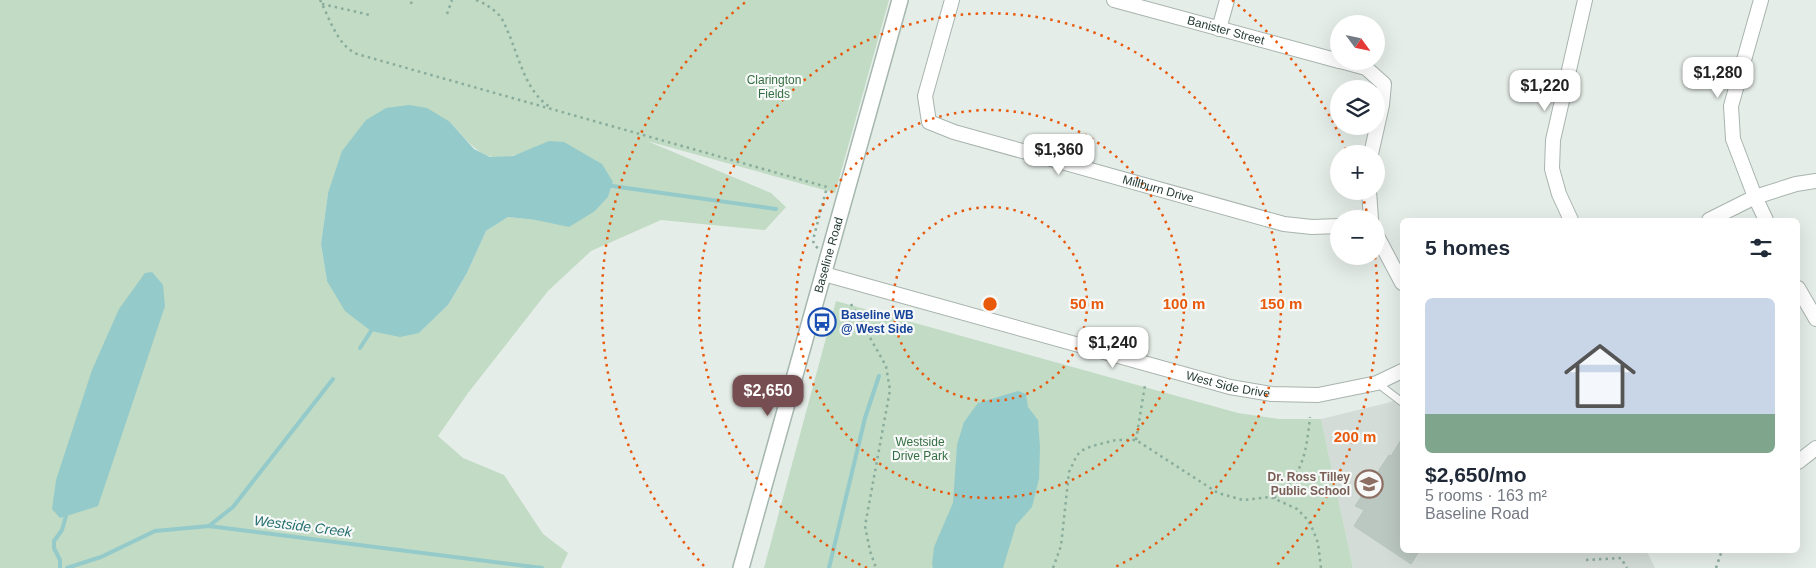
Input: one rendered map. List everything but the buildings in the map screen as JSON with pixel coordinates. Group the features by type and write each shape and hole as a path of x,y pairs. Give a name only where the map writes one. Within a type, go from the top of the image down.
{"street":[{"name":"Baseline Road","path":"741,568 900,0"},
{"name":"Millburn Drive","path":"952,0 925,96 929,122 954,132 1284,224 1312,227 1330,226"},
{"name":"Banister Street","path":"1114,0 1330,58"},
{"path":"1219,29 1227,0"},
{"path":"1570,218 1559,194 1552,169 1553,140 1585,0"},
{"path":"1761,0 1731,106 1733,139 1765,218"},
{"name":"Banister Street","path":"1368,70 1384,84 1382,106 1373,145"},
{"path":"1713,218 1755,196 1796,184 1816,181"},
{"path":"1385,251 1400,279"},
{"name":"West Side Drive","path":"824,274 1230,387 1252,391 1297,396 1318,395 1377,383 1400,372"},
{"path":"1800,291 1816,319"},
{"path":"1800,460 1816,448"}],"lane":[{"path":"1377,383 1400,400"}],"path":[{"path":"411,4 412,0"},
{"path":"448,14 452,0"},
{"path":"476,0 489,6 498,14 508,32 529,83 537,96 541,101 558,111"},
{"path":"321,2 342,43 349,50 357,54 827,187 813,240 814,245 820,249"},
{"path":"321,2 370,15"},
{"path":"851,304 886,366 890,390 866,526 870,551 876,568"},
{"path":"1136,440 1145,385"},
{"path":"1274,498 1300,468 1306,450 1310,417"},
{"path":"1053,568 1061,546 1069,472 1077,456 1083,450 1116,440 1136,440 1218,493 1244,500 1274,498 1297,509 1307,519 1313,530 1318,543 1321,568"},
{"path":"1716,568 1721,553"},
{"path":"1586,560 1622,558 1627,568"}],"shaded area":[{"name":"Dr. Ross Tilley Public School","path":"1400,399 1400,553 1648,553 1655,568 1353,568 1321,419"}],"green space":[{"name":"Clarington Fields","path":"0,0 889,0 835,193 647,141 771,193 786,207 765,230 661,220 591,251 548,291 468,393 438,436 463,458 504,475 543,534 568,553 561,568 0,568","holes":["450,122 469,143 486,155 505,157 533,148 613,182 608,197 595,211 536,220 508,217 486,231 467,273 448,305 419,333 327,281 321,244 328,193"]},
{"name":"Westside Drive Park","path":"836,301 1238,413 1279,419 1321,419 1353,568 764,568"}],"water":[{"path":"409,105 427,108 450,122 474,149 490,157 513,156 549,141 564,142 602,164 613,182 608,197 595,211 569,227 536,220 508,217 486,231 467,273 448,305 419,333 400,337 371,331 345,311 327,281 321,244 328,193 342,151 366,120 386,108"},
{"path":"152,272 163,285 165,306 98,506 60,518 52,509 56,480 92,370 119,309 145,273"},
{"path":"1018,391 1026,394 1028,407 1038,420 1040,448 1039,479 1032,507 1016,525 1003,568 933,568 934,547 953,503 957,445 964,422 978,403"}],"waterway":[{"path":"612,186 776,209"},
{"path":"360,348 371,331"},
{"path":"829,568 865,418 879,376"},
{"path":"209,526 233,507 333,379"},
{"path":"60,568 60,560 54,548 54,541 62,530 66,516"},
{"name":"Westside Creek","path":"67,568 101,557 155,531 209,526 542,568"}],"place":[{"name":"Baseline WB @ West Side","path":"822,322"},
{"name":"Dr. Ross Tilley Public School","path":"1369,484"}]}
